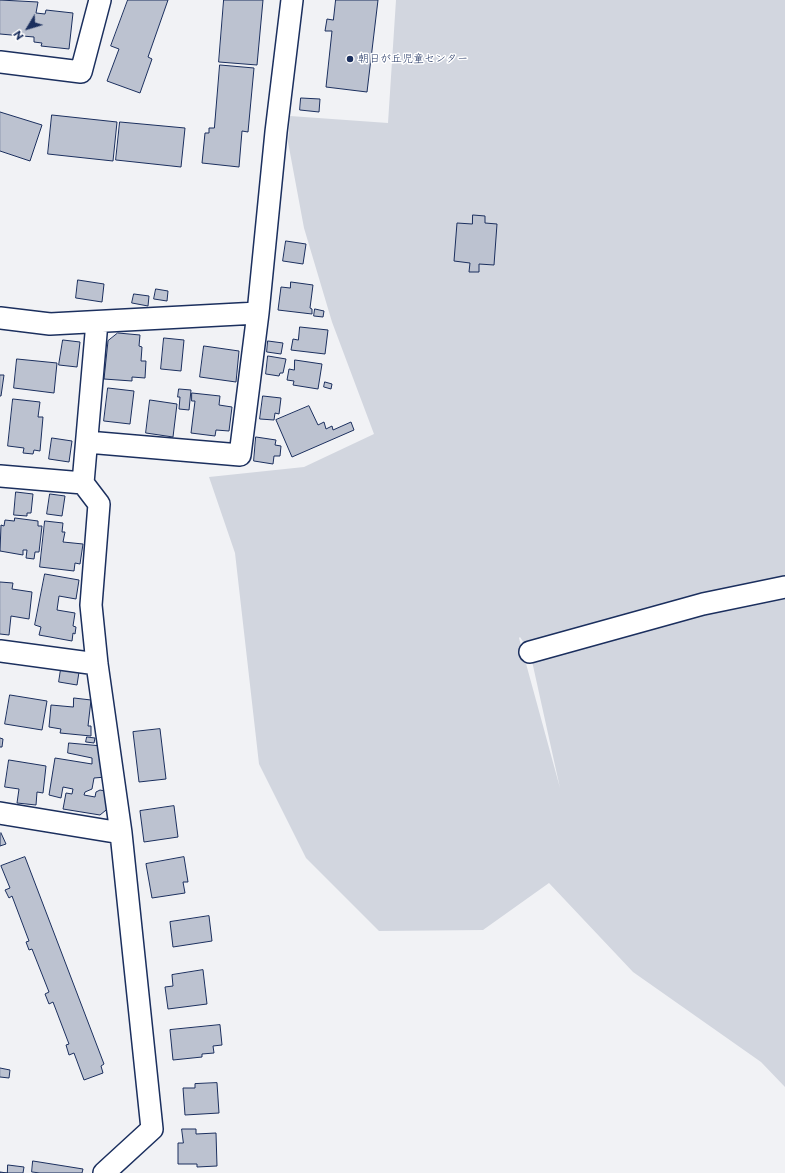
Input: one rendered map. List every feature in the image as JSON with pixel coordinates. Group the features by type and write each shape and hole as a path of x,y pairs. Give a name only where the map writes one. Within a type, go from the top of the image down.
{"street":[{"path":"0,62 80,72 100,0"},
{"path":"87,442 240,455 258,314 276,132 292,0"},
{"path":"0,318 50,324 258,314"},
{"path":"97,322 83,483 99,504 92,605 97,664 122,833 152,1129 104,1173"},
{"path":"0,476 83,483"},
{"path":"530,652 703,604 785,587"},
{"path":"0,651 97,664"},
{"path":"0,813 122,833"}],"shaded area":[{"path":"396,0 785,0 785,1087 761,1062 633,972 549,883 483,930 379,931 306,858 259,764 235,553 209,477 304,467 374,434 332,322 304,228 288,142 290,116 388,123","holes":["520,637 530,652 560,788 519,638"]}],"building":[{"path":"0,0 38,2 36,13 45,14 46,10 73,13 69,49 41,46 42,43 34,42 34,37 0,34"},
{"path":"128,0 168,0 148,57 152,59 140,93 107,81 119,49 111,46"},
{"path":"224,0 263,0 257,65 219,62"},
{"name":"朝日が丘児童センター","path":"336,0 378,0 367,92 326,87 332,31 325,31 327,19 333,20"},
{"path":"220,65 254,68 248,132 242,131 239,167 202,163 205,133 209,133 209,128 214,128"},
{"path":"301,98 320,99 319,112 300,110"},
{"path":"0,112 42,125 30,161 0,151"},
{"path":"52,115 117,122 113,161 48,154"},
{"path":"120,122 185,128 181,167 116,160"},
{"path":"473,215 485,216 485,223 497,224 494,265 479,264 479,272 469,272 470,263 454,261 457,223 472,224"},
{"path":"286,241 306,244 303,264 283,261"},
{"path":"78,280 104,284 102,302 76,298"},
{"path":"291,282 313,285 310,308 312,309 312,314 278,310 281,287 290,288"},
{"path":"156,289 168,291 167,301 154,299"},
{"path":"134,294 149,296 148,306 132,303"},
{"path":"315,309 324,311 323,317 314,316"},
{"path":"300,327 328,330 325,354 291,350 293,339 298,340"},
{"path":"118,333 140,335 139,346 142,347 141,361 146,361 145,378 132,377 132,381 104,379 108,341"},
{"path":"164,338 184,340 181,371 161,369"},
{"path":"63,340 80,342 77,367 59,365"},
{"path":"268,341 283,343 281,354 267,352"},
{"path":"204,346 239,351 236,382 200,377"},
{"path":"268,356 286,359 283,373 280,373 279,376 266,374"},
{"path":"17,359 57,363 54,393 14,388"},
{"path":"295,360 322,364 318,389 293,385 294,381 287,380 289,369 294,370"},
{"path":"0,375 4,375 1,396 0,396"},
{"path":"325,382 332,384 331,389 324,387"},
{"path":"108,388 134,391 130,424 104,421"},
{"path":"179,389 191,390 189,410 179,409"},
{"path":"192,393 220,396 219,405 232,407 229,431 216,430 215,436 191,433 195,401 192,401"},
{"path":"263,396 281,398 279,414 275,413 274,420 260,419"},
{"path":"13,399 40,402 38,417 43,417 40,451 34,450 33,454 23,453 24,448 8,446"},
{"path":"150,400 177,404 173,437 146,433"},
{"path":"309,406 318,425 324,422 326,429 332,426 333,430 351,422 354,430 292,457 276,420"},
{"path":"256,437 276,440 275,445 281,446 280,456 274,456 273,464 254,461"},
{"path":"52,438 72,441 69,462 49,459"},
{"path":"16,492 33,494 31,513 27,513 27,516 14,515"},
{"path":"50,494 65,496 62,516 47,514"},
{"path":"15,518 38,521 38,526 42,526 39,552 35,552 34,559 26,558 27,550 23,550 23,555 0,551 1,525 4,526 5,520 14,521"},
{"path":"45,521 63,523 62,532 65,532 63,542 83,544 80,564 75,563 74,571 40,567"},
{"path":"45,574 79,580 76,599 59,596 57,610 75,613 73,626 76,627 75,634 73,633 72,641 39,635 41,627 35,625"},
{"path":"0,582 13,583 12,589 32,592 29,619 11,616 9,635 0,634"},
{"path":"61,669 79,672 77,685 59,682"},
{"path":"10,695 47,701 42,730 5,724"},
{"path":"74,698 91,700 88,726 91,726 91,736 60,733 61,729 49,727 51,705 73,707"},
{"path":"160,729 166,779 139,782 133,732"},
{"path":"87,737 95,738 94,743 86,742"},
{"path":"0,738 3,739 2,747 0,747"},
{"path":"69,743 102,746 106,777 94,778 92,789 85,792 84,795 95,797 96,792 100,790 109,792 111,806 100,815 63,809 66,793 72,794 73,789 63,787 61,798 49,795 55,758 92,764 92,758 68,753"},
{"path":"9,760 46,766 43,793 37,792 36,805 17,803 19,789 5,787"},
{"path":"174,806 178,837 144,842 140,811"},
{"path":"1,833 6,844 0,846 0,834"},
{"path":"25,857 104,1064 101,1066 103,1073 84,1080 74,1053 69,1055 66,1045 69,1044 53,1002 49,1004 45,994 49,992 32,949 29,950 26,942 29,941 12,896 9,898 5,890 10,888 1,866"},
{"path":"184,857 188,882 183,882 185,893 152,898 146,864"},
{"path":"209,916 212,941 173,947 170,922"},
{"path":"203,970 207,1004 168,1009 165,987 173,986 172,975"},
{"path":"220,1025 222,1045 213,1046 214,1053 202,1054 202,1057 173,1060 170,1030"},
{"path":"0,1068 10,1070 9,1078 0,1077"},
{"path":"217,1083 219,1113 185,1115 183,1088 195,1088 195,1084"},
{"path":"182,1129 196,1129 196,1134 216,1133 217,1166 197,1167 197,1164 178,1164 178,1143 183,1143"},
{"path":"33,1161 83,1169 82,1173 32,1172"},
{"path":"8,1165 24,1167 23,1173 7,1173"}],"place":[{"name":"朝日が丘児童センター","path":"350,59"}]}
